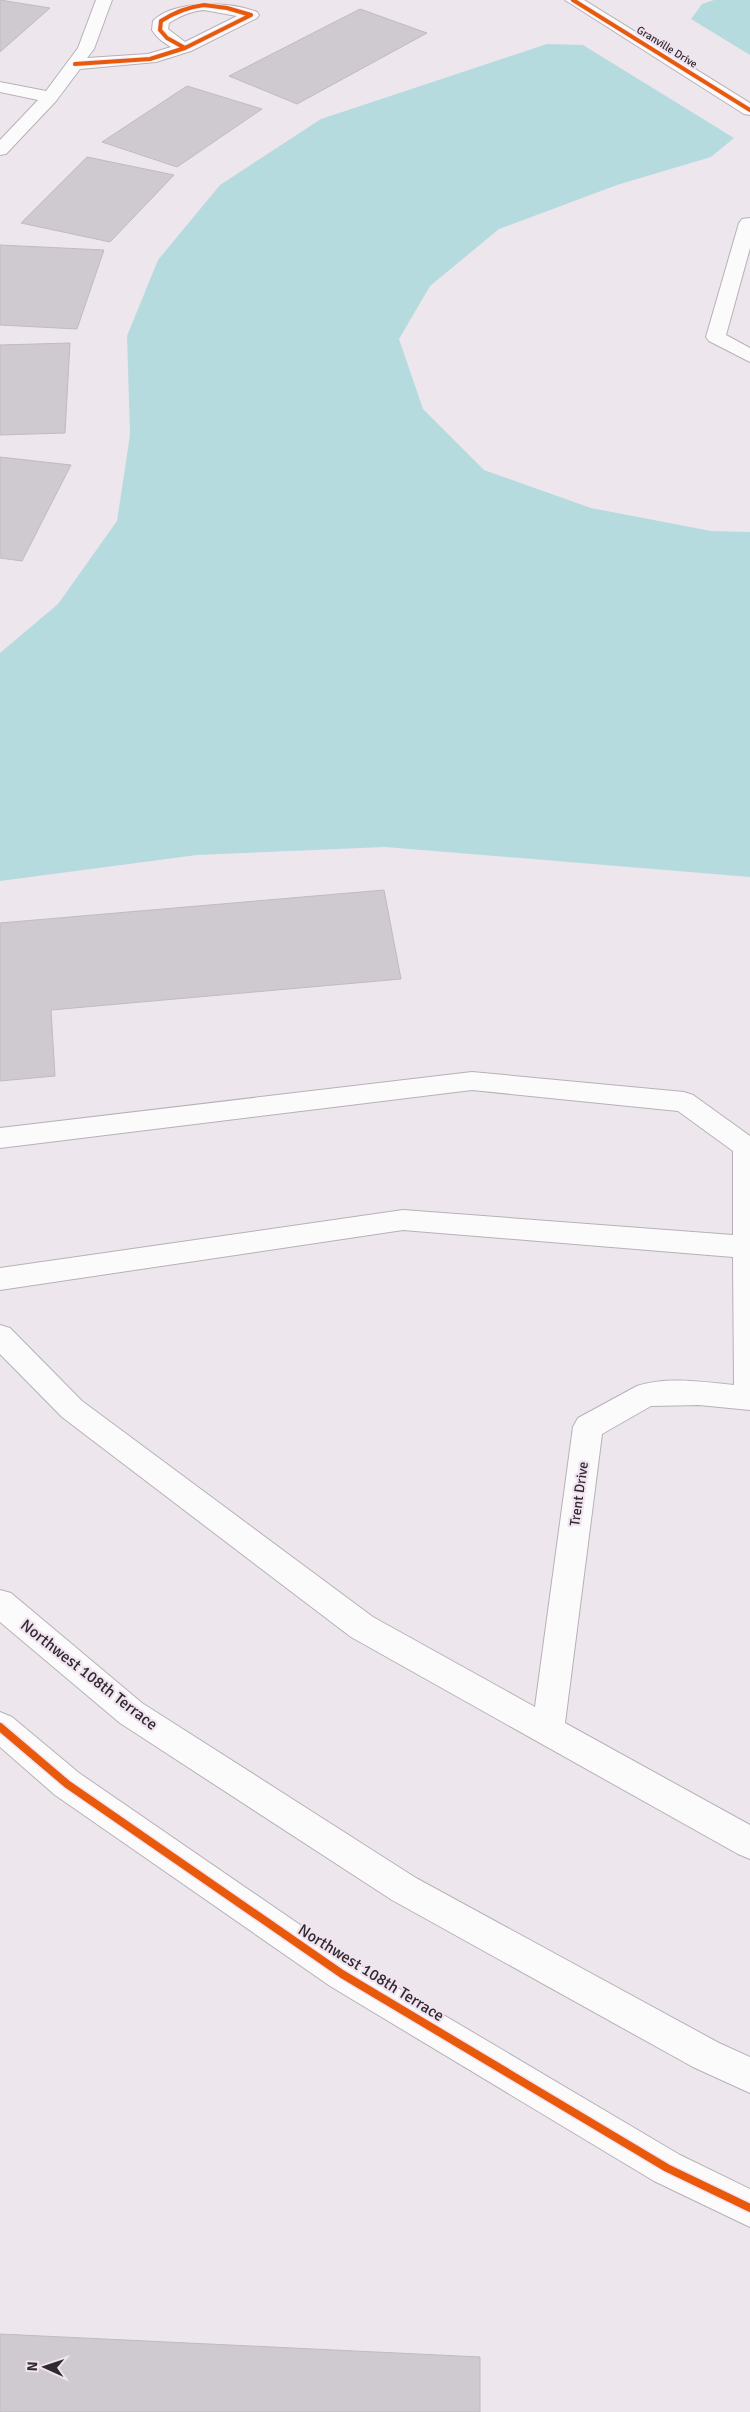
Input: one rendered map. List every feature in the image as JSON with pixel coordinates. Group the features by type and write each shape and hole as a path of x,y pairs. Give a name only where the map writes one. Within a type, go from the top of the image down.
{"street":[{"path":"0,150 50,98 86,49 104,0"},
{"name":"Granville Drive","path":"573,0 750,110"},
{"path":"75,64 150,59 185,48 251,15 228,6 213,4 194,5 171,12 161,21 160,30 167,38 185,48"},
{"path":"0,87 50,98"},
{"path":"750,223 748,223 729,284 716,337 750,356"},
{"path":"0,1138 472,1081 684,1102 746,1147 749,1398"},
{"path":"0,1279 403,1220 747,1248"},
{"path":"0,1336 72,1409 362,1627 548,1731 745,1834"},
{"name":"Trent Drive","path":"548,1731 588,1427 647,1394 699,1394 749,1398"},
{"name":"Northwest 108th Terrace","path":"0,1603 132,1713 404,1889 706,2055 750,2075"},
{"name":"Northwest 108th Terrace","path":"0,1727 67,1784 342,1974 667,2168 750,2208"}],"water":[{"path":"714,0 750,0 750,55 691,19 702,4"},
{"path":"547,44 583,45 734,138 711,157 617,185 499,229 430,286 399,339 423,409 484,470 591,508 711,531 750,532 750,877 385,847 197,855 0,881 0,653 58,604 117,521 130,435 127,336 158,260 220,185 321,119"}],"building":[{"path":"0,0 50,8 0,52"},
{"path":"360,9 427,33 297,104 229,76"},
{"path":"187,86 262,109 177,167 102,142"},
{"path":"87,157 174,175 110,242 21,223"},
{"path":"0,245 104,250 77,329 0,325"},
{"path":"70,343 65,433 0,435 0,345"},
{"path":"0,457 71,465 22,561 0,558"},
{"path":"384,890 401,979 51,1010 55,1076 0,1081 0,923"},
{"path":"0,2334 480,2357 480,2412 0,2412"}],"cycle path":[{"path":"573,0 750,110"},
{"path":"75,64 150,59 185,48 251,15 216,6 204,5 182,9 161,21 160,30 167,38 185,48"},
{"path":"0,1727 67,1784 342,1974 667,2168 750,2208"}]}
